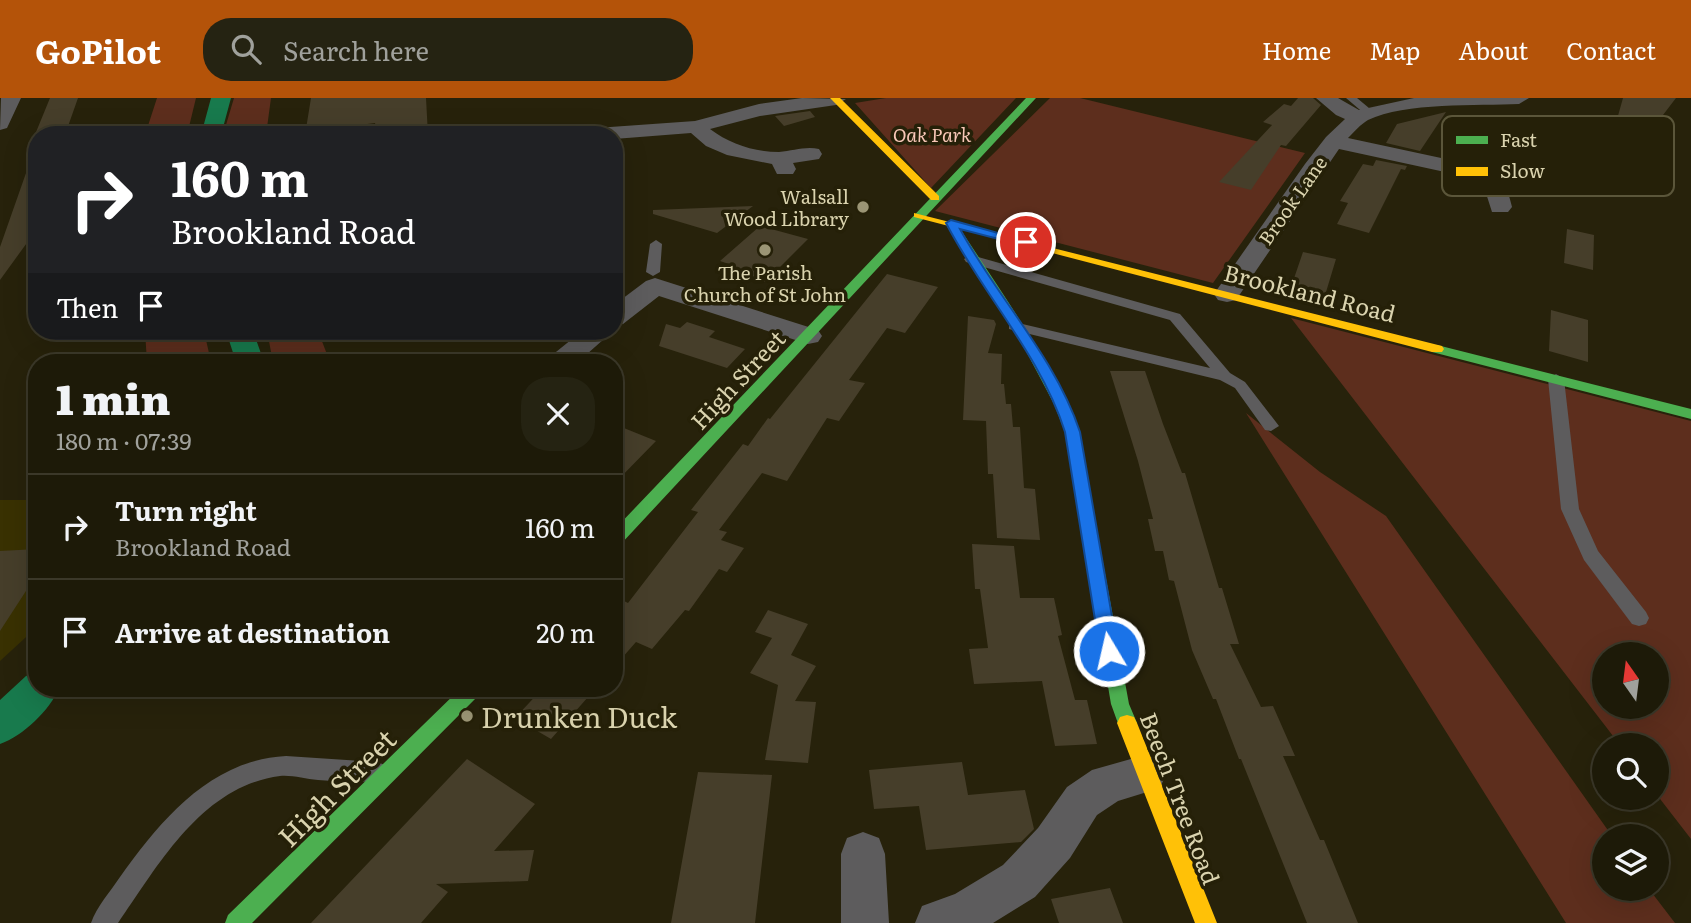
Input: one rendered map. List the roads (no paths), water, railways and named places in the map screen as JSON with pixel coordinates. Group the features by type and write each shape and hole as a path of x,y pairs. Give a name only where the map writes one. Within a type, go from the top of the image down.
{"main road":[{"name":"High Street","path":"623,531 1031,98"},
{"path":"835,99 934,198"},
{"name":"Brookland Road","path":"918,215 1691,414"},
{"name":"Beech Tree Road","path":"951,223 1064,405 1072,432 1120,704 1206,923"},
{"name":"High Street","path":"236,923 464,697"}],"street":[{"path":"0,124 11,98"},
{"path":"1326,98 1343,111 1408,104 1520,98"},
{"path":"623,132 696,127 759,110 835,99"},
{"name":"Brook Lane","path":"1227,294 1333,141 1360,109"},
{"path":"696,127 707,139 783,164 810,154"},
{"name":"Brook Lane","path":"1333,141 1442,165"},
{"name":"Brook Lane","path":"1498,196 1500,207"},
{"path":"623,309 654,279 808,336"},
{"path":"571,354 588,340"},
{"path":"939,923 968,912 1019,881 1054,843 1083,801 1107,784 1146,774"},
{"path":"863,854 865,923"}],"lane":[{"path":"654,279 656,244"},
{"path":"971,259 1175,317 1226,376 1240,385 1271,426"},
{"path":"1014,327 1226,376"},
{"path":"1556,379 1570,509 1590,555 1639,618"},
{"path":"103,923 189,808 223,783 252,770 284,765 316,770 388,772"}],"waterway":[{"path":"213,126 221,98"},
{"path":"243,340 247,354"},
{"path":"0,726 31,697"}],"place":[{"name":"Walsall Wood Library","path":"863,207"},
{"name":"The Parish Church of St John","path":"765,250"},
{"name":"Drunken Duck","path":"467,716"}],"park label":[{"name":"Oak Park","path":"932,134"}]}
